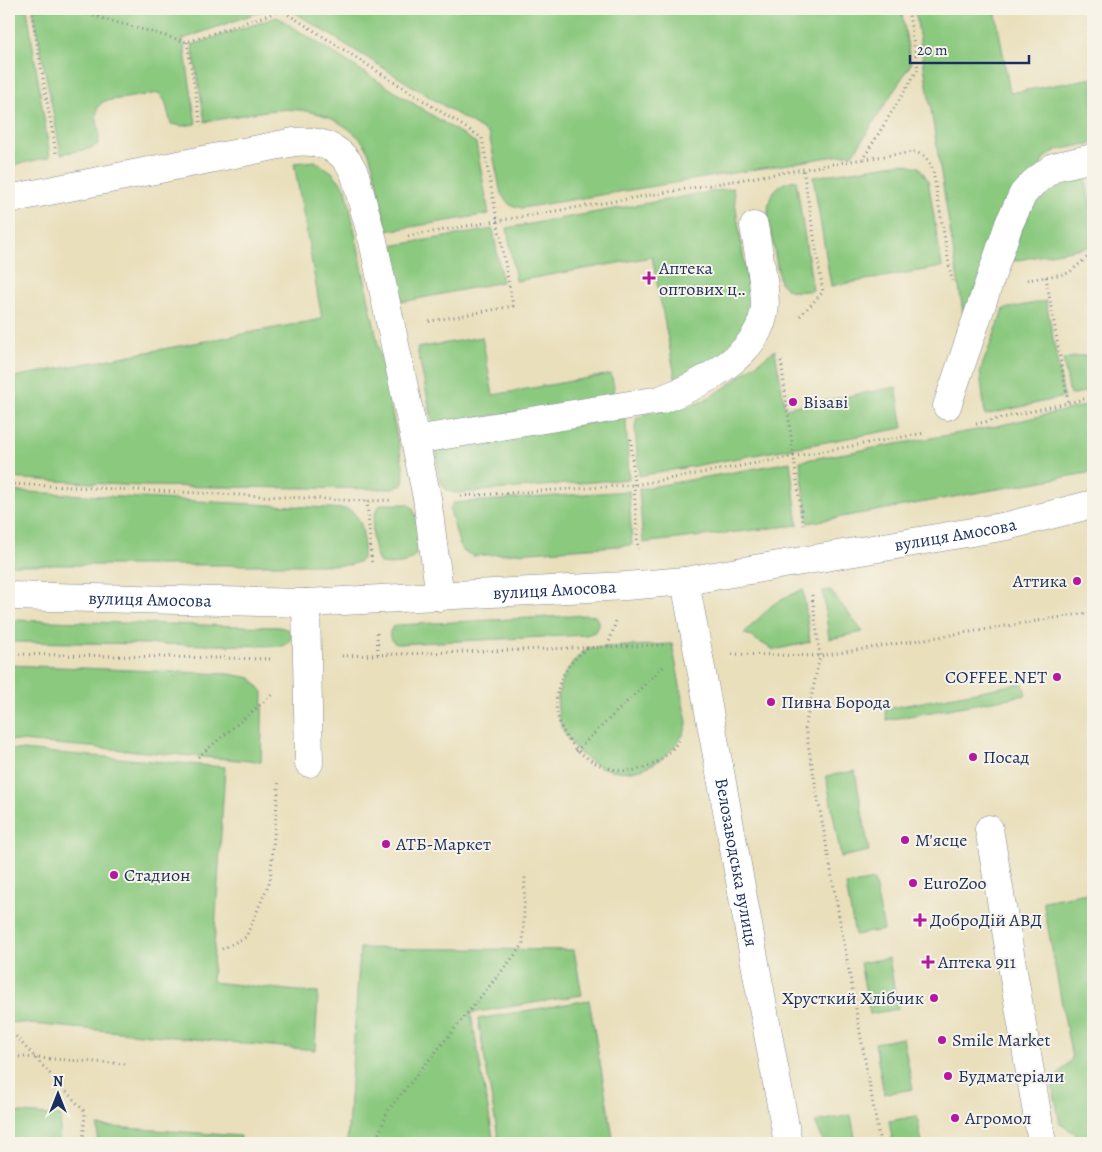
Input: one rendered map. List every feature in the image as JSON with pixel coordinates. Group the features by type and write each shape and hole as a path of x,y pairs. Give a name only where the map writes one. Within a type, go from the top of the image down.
{"street":[{"path":"9,199 294,142 316,142 337,149 352,165 373,241 416,440 440,597"},
{"path":"947,406 1014,212 1026,190 1054,167 1093,158"},
{"path":"416,440 660,400 702,382 735,358 756,335 762,320 765,306 754,226"},
{"name":"вулиця Амосова","path":"9,596 306,604 685,581 1007,526 1093,504"},
{"name":"Велозаводська вулиця","path":"685,581 788,1143"},
{"path":"306,604 309,763"},
{"path":"989,830 1042,1143"}],"path":[{"path":"31,9 53,137"},
{"path":"69,9 187,42 280,10 482,138 513,306 392,329"},
{"path":"863,159 918,69 908,9"},
{"path":"187,42 197,107"},
{"path":"373,241 908,152 921,154 928,159 933,171 953,288"},
{"path":"797,320 823,292 803,169"},
{"path":"987,287 1070,273 1093,252"},
{"path":"1046,277 1068,403"},
{"path":"780,358 804,531"},
{"path":"970,426 1093,397"},
{"path":"628,406 638,549"},
{"path":"9,484 367,501 426,498 634,485 931,432"},
{"path":"367,501 372,571"},
{"path":"811,592 820,656 805,727 880,1143"},
{"path":"726,654 820,656 1093,612"},
{"path":"608,646 616,620"},
{"path":"376,630 378,655"},
{"path":"335,657 672,644"},
{"path":"588,648 568,668 559,687 557,697 560,723 576,751 602,767 617,770 638,769 662,758 677,744 683,734"},
{"path":"9,654 278,659"},
{"path":"576,751 668,663"},
{"path":"198,757 280,687"},
{"path":"222,949 246,936 270,881 279,777"},
{"path":"375,1143 389,1109 523,945 524,877"},
{"path":"9,1029 85,1112 83,1143"},
{"path":"9,1056 125,1064"}],"green space":[{"path":"9,9 27,9 50,157 9,166"},
{"path":"33,9 268,9 183,39 196,124 182,126 171,124 165,101 159,93 105,101 97,109 98,144 92,148 61,154"},
{"path":"291,9 901,9 911,64 854,153 522,208 510,205 501,194 489,134"},
{"path":"915,9 995,9 1010,93 1093,78 1093,143 1057,150 1044,158 966,331"},
{"path":"277,17 476,143 489,214 387,231 376,178 367,149 360,139 346,127 312,112 295,110 260,112 205,122 192,45"},
{"path":"315,161 332,172 346,189 404,471 403,485 390,489 139,486 9,478 9,378 322,319 294,163"},
{"path":"902,163 919,167 928,180 942,267 831,286 813,177"},
{"path":"1085,174 1093,220 1093,246 1013,261 1012,253 1040,183"},
{"path":"796,180 813,290 799,292 787,289 780,282 768,215 769,202 774,191 783,184"},
{"path":"733,188 752,314 738,344 676,381 652,257 516,281 507,228"},
{"path":"493,229 502,282 402,302 390,246"},
{"path":"1046,301 1064,397 985,415 980,371 1004,309"},
{"path":"482,337 493,395 611,374 614,387 611,399 433,424 417,348"},
{"path":"775,350 785,408 896,387 903,428 639,476 635,427 637,418 648,413 690,406 711,397"},
{"path":"1093,354 1093,390 1070,395 1063,359"},
{"path":"1093,404 1093,472 808,523 800,461 988,428"},
{"path":"623,417 626,421 629,479 456,493 450,492 445,488 439,477 437,450"},
{"path":"790,462 798,525 643,543 639,489"},
{"path":"9,491 346,509 357,517 360,523 363,537 362,559 349,565 9,565"},
{"path":"629,491 632,545 473,556 463,551 460,547 450,510 453,503"},
{"path":"382,504 408,504 412,507 415,514 419,532 418,550 409,561 402,564 381,564 375,551 372,533 373,524 378,508"},
{"path":"803,589 810,642 774,650 744,633 772,605"},
{"path":"830,590 863,632 829,639 823,591"},
{"path":"595,616 599,623 595,632 586,635 397,644 391,640 390,635 391,630 396,625"},
{"path":"9,620 280,627 289,630 292,637 283,646 9,642"},
{"path":"672,644 687,721 686,728 679,741 666,755 640,769 615,771 591,762 573,745 561,723 558,698 566,672 588,648"},
{"path":"9,665 229,674 251,678 263,692 261,762 9,740"},
{"path":"1023,683 1026,695 887,720 885,709"},
{"name":"Стадион","path":"9,749 225,767 212,982 318,993 315,1050 9,1022"},
{"path":"855,771 869,851 841,857 826,776"},
{"path":"874,880 884,930 855,935 846,885"},
{"path":"1093,892 1093,1143 1091,1143 1060,1124 1052,1082 1072,1059 1043,901"},
{"path":"360,948 574,950 582,995 471,1013 494,1143 347,1143"},
{"path":"889,958 898,1009 870,1014 860,963"},
{"path":"589,1000 614,1143 499,1143 478,1019"},
{"path":"903,1038 913,1089 884,1094 875,1043"},
{"path":"9,1112 61,1116 59,1143 9,1143"},
{"path":"851,1115 856,1143 824,1143 815,1122"},
{"path":"917,1116 922,1143 893,1143 889,1121"},
{"path":"98,1126 241,1136 240,1143 97,1143"}],"place":[{"name":"Аптека оптових ц‥","path":"649,278"},
{"name":"Візаві","path":"793,402"},
{"name":"Аттика","path":"1077,581"},
{"name":"COFFEE.NET","path":"1057,677"},
{"name":"Пивна Борода","path":"771,702"},
{"name":"Посад","path":"973,757"},
{"name":"М'ясце","path":"905,840"},
{"name":"АТБ-Маркет","path":"386,844"},
{"name":"Стадион","path":"114,875"},
{"name":"EuroZoo","path":"913,883"},
{"name":"ДоброДій АВД","path":"920,920"},
{"name":"Аптека 911","path":"928,962"},
{"name":"Хрусткий Хлібчик","path":"934,998"},
{"name":"Smile Market","path":"942,1040"},
{"name":"Будматеріали","path":"948,1076"},
{"name":"Агромол","path":"955,1118"}]}
